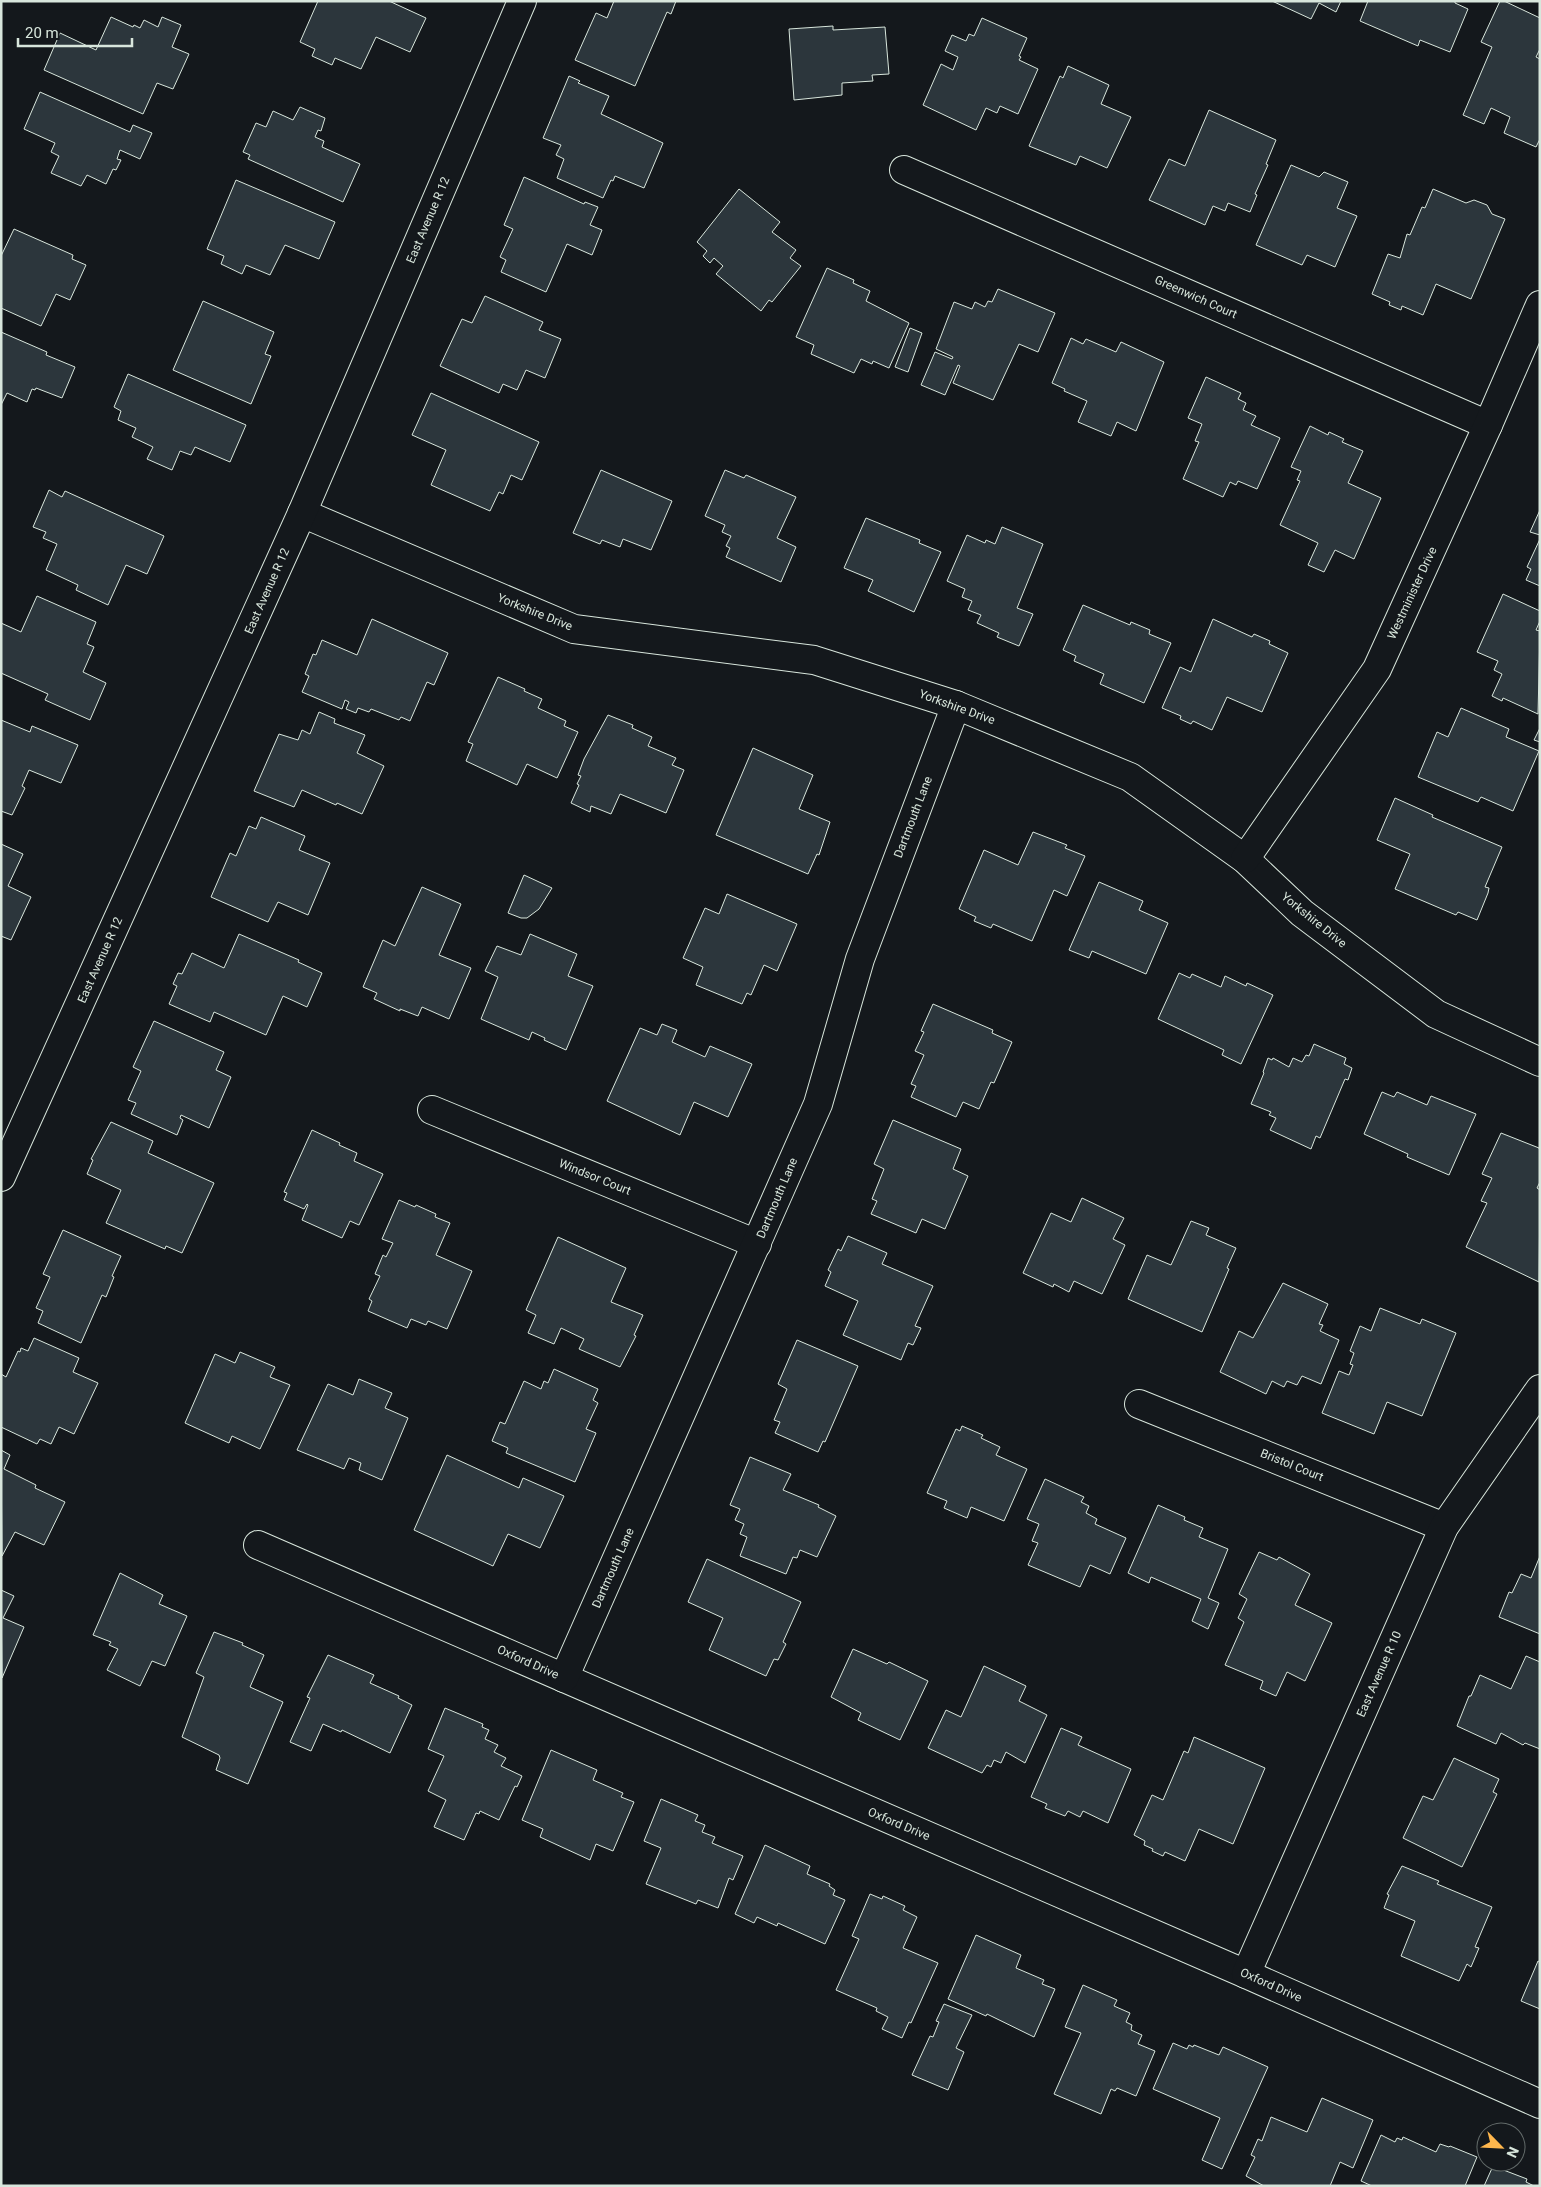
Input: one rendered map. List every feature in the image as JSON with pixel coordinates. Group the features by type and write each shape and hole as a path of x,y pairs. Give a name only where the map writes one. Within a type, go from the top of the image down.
{"street":[{"name":"East Avenue R 12","path":"1,1177 302,514 522,1"},
{"name":"Greenwich Court","path":"904,170 1488,425"},
{"name":"Westminister Drive","path":"1245,859 1377,669 1488,425 1540,304"},
{"name":"Yorkshire Drive","path":"302,514 574,629 814,660 956,705 1130,778 1245,859 1302,913 1436,1014 1540,1062"},
{"name":"Dartmouth Lane","path":"564,1678 818,1104 860,959 956,705"},
{"name":"Windsor Court","path":"432,1110 757,1244"},
{"name":"East Avenue R 10","path":"1246,1974 1444,1527 1540,1389"},
{"name":"Bristol Court","path":"1139,1404 1444,1527"},
{"name":"Oxford Drive","path":"258,1545 1246,1974 1540,2104"}],"building":[{"path":"318,1 389,1 426,18 410,52 376,37 361,69 335,58 332,65 312,56 315,49 300,42"},
{"path":"614,1 676,1 671,14 667,12 635,86 575,60 596,13 607,18"},
{"path":"1272,1 1341,1 1336,12 1319,3 1311,19"},
{"path":"1368,1 1455,1 1455,3 1468,9 1450,52 1420,40 1418,46 1360,21"},
{"path":"1500,1 1504,1 1540,18 1540,49 1536,57 1540,59 1540,139 1536,147 1504,133 1510,117 1491,108 1484,124 1463,115 1492,47 1481,42"},
{"path":"111,17 133,27 134,25 140,28 144,20 158,27 162,17 181,25 172,47 189,54 173,89 157,83 143,114 44,70 60,33 96,50"},
{"path":"982,18 1027,38 1019,60 1038,69 1018,114 1000,106 997,113 986,108 976,130 923,105 941,64 953,70 958,57 945,51 952,35 966,41 969,34 974,36"},
{"path":"833,26 833,30 885,27 889,74 872,75 873,81 842,83 842,95 794,100 789,29"},
{"path":"1068,66 1109,85 1101,104 1131,117 1107,168 1080,156 1076,165 1029,146 1060,76 1063,78"},
{"path":"569,76 580,81 578,83 609,96 601,114 663,143 644,188 615,176 613,181 611,180 603,198 557,178 564,159 556,155 561,145 543,138"},
{"path":"40,92 130,132 133,125 152,133 140,159 120,150 117,159 121,160 116,170 113,169 106,184 87,175 81,186 51,173 59,156 51,152 55,143 24,129"},
{"path":"300,107 325,118 321,131 318,130 315,137 324,141 322,147 360,164 343,202 248,159 250,155 243,152 256,123 266,127 273,111 293,120"},
{"path":"1209,110 1276,140 1250,212 1228,203 1225,211 1213,206 1205,225 1149,200 1169,159 1185,166"},
{"path":"1291,165 1319,177 1324,172 1348,182 1337,208 1357,216 1335,267 1307,255 1302,265 1256,245"},
{"path":"524,177 584,204 585,202 598,207 590,225 602,230 592,255 567,244 546,292 501,272 506,260 500,257 513,229 504,225"},
{"path":"236,180 335,222 319,259 285,245 270,275 246,265 242,274 221,264 224,256 207,249"},
{"path":"739,189 780,222 772,232 796,250 790,258 801,266 772,302 769,300 761,311 716,274 723,266 714,258 710,263 703,256 707,251 697,242"},
{"path":"1433,189 1466,203 1474,200 1487,205 1492,214 1505,219 1471,299 1436,284 1423,315 1402,306 1401,310 1389,305 1390,302 1372,294 1388,254 1400,258 1407,234 1410,235 1422,207 1425,208"},
{"path":"14,229 73,255 72,259 86,265 70,300 56,294 41,326 1,308 1,256"},
{"path":"827,268 854,280 853,283 870,291 866,301 909,323 889,368 873,361 872,364 861,359 854,373 811,354 814,345 796,337"},
{"path":"998,289 1055,313 1038,352 1019,344 993,400 953,383 960,366 958,365 945,395 921,385 935,352 952,359 953,357 936,349 954,302 972,309 975,302 985,307 988,301 992,302"},
{"path":"485,296 543,322 539,330 561,339 545,378 526,370 517,390 503,384 499,393 440,366 462,319 472,323"},
{"path":"203,301 274,332 265,354 271,356 251,404 173,370"},
{"path":"910,328 922,333 908,372 895,367"},
{"path":"1,332 47,352 46,355 75,367 62,398 36,388 35,390 32,389 27,402 7,393 1,405"},
{"path":"1071,338 1083,344 1086,339 1116,352 1121,342 1164,362 1136,431 1117,422 1111,436 1078,422 1087,401 1064,391 1065,389 1052,383"},
{"path":"128,374 246,425 230,462 195,447 191,455 180,451 172,470 147,459 153,447 132,437 136,428 118,420 121,411 114,407"},
{"path":"1206,377 1241,393 1238,399 1246,403 1243,410 1256,416 1251,425 1280,438 1257,489 1238,481 1236,485 1230,482 1223,497 1183,479 1199,442 1195,441 1202,424 1188,418"},
{"path":"431,393 539,442 522,480 511,475 503,494 499,492 490,511 431,485 446,450 412,435"},
{"path":"1310,426 1328,435 1329,432 1344,439 1342,442 1363,451 1348,483 1381,498 1354,559 1335,550 1324,572 1308,565 1318,543 1280,525 1300,481 1297,480 1301,471 1291,467"},
{"path":"601,470 672,501 651,550 623,539 620,547 602,540 600,544 573,533"},
{"path":"725,470 744,478 746,475 796,497 777,538 796,547 781,582 726,557 730,548 726,546 731,536 722,532 725,525 705,516"},
{"path":"49,490 62,497 65,491 164,536 147,574 126,565 108,605 76,590 78,585 46,570 57,544 43,538 46,532 33,527"},
{"path":"1540,510 1540,535 1530,532"},
{"path":"866,518 920,540 919,543 941,552 914,612 868,591 873,580 844,568"},
{"path":"1002,527 1043,544 1017,608 1033,614 1019,646 997,637 999,633 977,623 981,615 968,610 972,601 962,597 965,589 947,581 967,535 985,543 986,540 995,544"},
{"path":"1540,539 1540,586 1526,580 1531,569 1527,567"},
{"path":"1503,594 1540,611 1540,621 1536,630 1540,631 1538,714 1503,698 1502,701 1492,696 1502,674 1494,670 1498,661 1477,652"},
{"path":"37,596 96,622 87,644 94,647 83,672 106,683 90,720 45,700 48,694 1,673 1,623 21,632"},
{"path":"1083,605 1130,625 1131,622 1150,630 1149,634 1171,643 1144,703 1100,684 1104,674 1074,661 1076,656 1063,650"},
{"path":"372,619 448,653 434,685 427,682 410,721 401,717 399,720 371,709 369,712 358,708 356,713 346,709 349,702 345,700 342,709 302,692 309,676 305,674 313,654 316,655 322,640 357,655"},
{"path":"1213,619 1252,637 1254,634 1270,641 1269,644 1288,653 1262,712 1227,697 1212,730 1193,721 1191,724 1180,719 1181,716 1162,708 1180,667 1191,672"},
{"path":"498,677 542,699 538,708 566,721 564,726 578,732 557,778 527,764 517,785 466,761 473,744 468,742"},
{"path":"1461,708 1509,729 1506,737 1539,751 1513,811 1481,797 1478,802 1418,777 1437,732 1448,737"},
{"path":"319,712 335,719 334,723 365,735 357,753 384,766 362,814 302,790 294,807 254,791 279,734 298,740 302,730 310,734"},
{"path":"608,715 633,725 632,728 652,737 648,746 676,758 672,765 684,770 666,813 620,794 611,814 591,806 590,812 571,803 579,785 577,784 581,776 578,775 584,759"},
{"path":"1,720 30,732 32,726 78,745 61,783 29,770 22,786 25,788 12,815 1,811"},
{"path":"1540,728 1540,742 1534,740"},
{"path":"753,748 813,775 799,809 830,822 819,855 817,854 808,874 716,835"},
{"path":"1395,798 1433,815 1432,817 1502,847 1485,887 1489,888 1488,893 1477,920 1458,912 1456,915 1395,889 1410,854 1377,840"},
{"path":"261,817 305,836 299,850 330,863 308,915 278,902 268,922 211,897 230,853 236,856 249,826 256,829"},
{"path":"1033,832 1067,845 1065,848 1085,856 1067,896 1054,890 1032,941 993,924 991,928 974,921 976,917 959,909 984,850 1018,865"},
{"path":"1,844 23,854 8,886 31,897 11,940 1,936"},
{"path":"524,875 552,888 539,909 527,918 521,918 508,913"},
{"path":"1099,882 1143,901 1139,910 1168,923 1146,974 1092,951 1089,958 1069,950"},
{"path":"422,887 461,904 439,955 471,968 449,1019 422,1007 418,1016 400,1009 400,1011 374,999 377,993 363,987 383,940 395,946"},
{"path":"727,894 797,924 777,971 764,965 751,995 747,993 742,1004 696,985 703,967 683,958 705,908 719,914"},
{"path":"239,934 299,960 298,962 322,973 307,1007 283,996 266,1035 214,1012 210,1022 169,1004 177,986 173,984 178,973 182,974 192,953 224,968"},
{"path":"530,934 577,954 568,976 593,986 566,1050 532,1032 529,1040 481,1019 498,977 485,971 497,946 521,955"},
{"path":"1179,973 1190,978 1192,974 1221,987 1225,976 1246,986 1247,983 1273,995 1241,1064 1222,1055 1224,1050 1158,1019"},
{"path":"933,1004 993,1030 992,1033 1012,1042 994,1083 991,1082 979,1109 963,1102 956,1117 911,1097 916,1086 911,1084 924,1055 915,1051 924,1032 921,1031"},
{"path":"154,1021 224,1052 216,1070 231,1077 209,1128 181,1115 180,1118 183,1120 177,1135 131,1114 136,1103 128,1100 141,1071 133,1067"},
{"path":"662,1024 677,1030 672,1042 705,1057 710,1046 752,1064 728,1117 694,1102 680,1135 607,1101 640,1028 657,1035"},
{"path":"1314,1044 1346,1058 1344,1064 1352,1068 1348,1080 1345,1079 1320,1138 1316,1136 1311,1149 1270,1130 1276,1118 1269,1115 1271,1112 1251,1104 1268,1058 1272,1060 1273,1058 1289,1067 1293,1058 1302,1062 1306,1055 1309,1056"},
{"path":"1382,1092 1394,1097 1397,1092 1427,1105 1431,1096 1476,1114 1449,1175 1407,1157 1408,1154 1364,1134"},
{"path":"893,1120 961,1149 953,1169 968,1176 945,1229 922,1219 916,1233 871,1214 877,1201 872,1199 884,1169 874,1164"},
{"path":"111,1122 153,1141 148,1153 214,1183 182,1253 166,1246 165,1249 106,1223 121,1190 87,1174 93,1160 91,1159"},
{"path":"312,1130 357,1153 354,1161 383,1174 359,1225 350,1221 342,1238 302,1220 307,1204 304,1209 284,1200 287,1193 284,1192"},
{"path":"1501,1133 1539,1148 1540,1151 1540,1182 1537,1188 1540,1190 1539,1282 1466,1247 1487,1203 1481,1201 1492,1178 1482,1174"},
{"path":"1082,1198 1124,1218 1113,1239 1125,1245 1102,1294 1074,1281 1069,1292 1054,1284 1053,1287 1023,1273 1051,1213 1071,1222"},
{"path":"399,1200 436,1214 435,1217 450,1223 436,1255 472,1271 447,1329 428,1321 426,1325 411,1319 407,1328 368,1311 372,1301 369,1299 380,1276 375,1274 383,1255 386,1257 393,1243 382,1239"},
{"path":"1191,1221 1209,1228 1206,1235 1236,1248 1202,1332 1128,1299 1147,1255 1171,1265"},
{"path":"63,1230 121,1256 112,1276 114,1277 106,1297 102,1295 81,1343 38,1323 43,1311 36,1308 50,1277 43,1274"},
{"path":"848,1236 887,1253 882,1264 933,1286 915,1326 921,1328 913,1345 908,1343 901,1360 843,1335 858,1301 825,1286 831,1272 828,1270 838,1249 841,1251"},
{"path":"558,1237 626,1268 611,1302 643,1315 634,1335 636,1336 620,1367 579,1349 584,1339 561,1328 554,1344 528,1333 536,1315 526,1310"},
{"path":"1283,1283 1328,1304 1319,1324 1323,1325 1320,1331 1339,1340 1321,1384 1302,1376 1297,1385 1287,1381 1284,1387 1272,1381 1266,1394 1220,1372 1239,1331 1253,1338"},
{"path":"1380,1308 1420,1324 1422,1319 1456,1333 1422,1416 1387,1402 1374,1434 1322,1413 1339,1371 1349,1375 1353,1365 1350,1364 1354,1353 1350,1351 1360,1326 1371,1331"},
{"path":"34,1338 79,1358 73,1372 98,1383 74,1434 59,1427 51,1444 40,1439 37,1444 1,1427 1,1374 6,1377 18,1351 20,1352 21,1348 28,1351"},
{"path":"797,1340 858,1366 825,1442 823,1441 818,1452 775,1433 780,1422 774,1420 787,1389 778,1384"},
{"path":"240,1352 275,1367 270,1377 290,1385 260,1449 232,1436 229,1443 185,1423 215,1354 235,1363"},
{"path":"554,1369 598,1389 593,1400 598,1403 586,1429 596,1433 575,1482 506,1453 508,1448 492,1441 500,1422 505,1424 524,1381 541,1389 544,1381 548,1383"},
{"path":"359,1379 392,1393 385,1408 408,1418 382,1480 359,1470 361,1463 349,1458 344,1469 297,1450 328,1384 353,1395"},
{"path":"962,1426 983,1435 981,1438 1000,1447 996,1455 1027,1469 1004,1521 971,1507 967,1518 944,1508 947,1501 927,1493 956,1429 960,1431"},
{"path":"1,1450 10,1455 4,1469 36,1485 35,1488 65,1502 44,1545 15,1532 2,1556"},
{"path":"447,1455 519,1488 523,1478 564,1496 540,1548 508,1534 493,1566 414,1530"},
{"path":"750,1457 791,1474 783,1490 819,1505 818,1507 836,1516 817,1557 800,1550 797,1558 793,1557 786,1574 740,1556 747,1537 740,1534 744,1524 735,1520 740,1509 730,1505"},
{"path":"1045,1479 1084,1497 1081,1502 1089,1506 1086,1513 1097,1519 1095,1524 1126,1538 1110,1574 1090,1565 1080,1587 1028,1565 1038,1543 1032,1541 1039,1524 1027,1519"},
{"path":"1158,1505 1185,1517 1184,1520 1203,1528 1199,1537 1228,1549 1208,1598 1219,1603 1208,1629 1192,1621 1201,1599 1151,1577 1149,1583 1128,1573"},
{"path":"1259,1552 1277,1560 1279,1557 1310,1574 1295,1605 1332,1623 1305,1681 1287,1672 1276,1696 1260,1689 1263,1681 1225,1665 1244,1622 1238,1618 1247,1599 1239,1594"},
{"path":"1540,1556 1540,1634 1499,1617 1509,1592 1512,1593 1521,1574 1531,1578"},
{"path":"707,1559 801,1602 783,1642 786,1644 778,1660 774,1659 766,1676 709,1650 723,1618 688,1602"},
{"path":"120,1573 163,1595 159,1604 187,1616 165,1666 152,1661 140,1686 107,1670 118,1649 109,1645 111,1642 93,1635"},
{"path":"1,1590 14,1596 3,1618 24,1627 2,1678"},
{"path":"214,1632 243,1643 242,1645 264,1655 250,1687 283,1702 248,1784 216,1770 220,1758 219,1755 182,1737 204,1677 196,1673"},
{"path":"853,1649 887,1664 889,1662 928,1681 900,1740 858,1720 861,1713 831,1697"},
{"path":"328,1655 374,1675 370,1683 399,1696 398,1698 412,1705 390,1753 342,1730 341,1732 323,1724 311,1751 290,1742 310,1698 307,1697"},
{"path":"1526,1656 1540,1662 1540,1749 1525,1743 1523,1745 1501,1733 1496,1744 1457,1726 1480,1675 1511,1689"},
{"path":"984,1666 1026,1686 1019,1701 1047,1715 1025,1763 1006,1752 1001,1763 994,1760 991,1767 987,1765 982,1773 928,1748 946,1710 961,1717"},
{"path":"445,1708 483,1724 482,1727 489,1730 485,1739 498,1745 494,1752 506,1758 501,1766 522,1776 517,1787 515,1786 499,1820 480,1811 479,1814 476,1813 464,1840 434,1827 446,1800 428,1791 444,1756 428,1749"},
{"path":"1061,1728 1082,1737 1078,1745 1131,1769 1108,1823 1083,1811 1080,1817 1068,1811 1065,1816 1045,1808 1047,1804 1031,1797"},
{"path":"1194,1737 1265,1768 1233,1844 1199,1829 1185,1861 1165,1852 1163,1856 1152,1851 1153,1849 1144,1845 1145,1841 1134,1835 1152,1795 1163,1800 1184,1751 1188,1753"},
{"path":"551,1750 597,1770 593,1780 623,1793 621,1797 634,1802 613,1851 596,1844 590,1860 540,1837 543,1829 522,1820"},
{"path":"1454,1758 1499,1779 1493,1792 1497,1794 1462,1867 1403,1838 1423,1796 1433,1800"},
{"path":"661,1799 698,1815 695,1821 705,1825 702,1832 715,1837 712,1843 743,1856 733,1880 729,1878 718,1908 698,1900 696,1904 646,1884 661,1848 644,1841"},
{"path":"765,1845 810,1866 807,1874 830,1884 829,1886 835,1890 833,1895 845,1900 825,1944 778,1923 777,1926 757,1917 754,1923 735,1914"},
{"path":"1402,1866 1439,1881 1437,1884 1492,1907 1475,1947 1479,1948 1471,1967 1467,1964 1459,1981 1401,1956 1415,1921 1384,1908 1389,1895 1387,1894"},
{"path":"870,1894 882,1899 883,1896 905,1906 903,1910 917,1917 903,1948 938,1963 911,2023 909,2022 902,2038 882,2029 888,2017 876,2011 877,2008 836,1990 859,1939 852,1936"},
{"path":"976,1935 1021,1955 1016,1968 1044,1980 1042,1984 1055,1989 1034,2037 987,2014 986,2016 948,1999"},
{"path":"1538,1961 1540,1962 1540,2009 1521,2001"},
{"path":"1083,1985 1117,2000 1114,2006 1130,2013 1126,2022 1132,2025 1131,2030 1142,2035 1138,2044 1155,2051 1136,2096 1117,2088 1115,2091 1111,2089 1101,2114 1054,2094 1081,2033 1065,2027"},
{"path":"944,2004 972,2015 956,2048 964,2052 948,2090 912,2075 930,2036 933,2037 939,2022 936,2021"},
{"path":"1173,2043 1187,2049 1189,2045 1193,2047 1194,2045 1219,2055 1223,2047 1268,2067 1222,2169 1202,2160 1220,2118 1153,2089"},
{"path":"1322,2098 1373,2120 1353,2168 1340,2162 1330,2186 1264,2186 1246,2176 1255,2157 1251,2155 1258,2139 1262,2141 1271,2117 1307,2132"},
{"path":"1381,2135 1395,2142 1397,2138 1402,2140 1403,2137 1436,2152 1440,2144 1450,2146 1476,2157 1465,2186 1372,2186 1361,2181"},
{"path":"1490,2172 1509,2172 1527,2179 1526,2182 1534,2186 1484,2186"}]}
